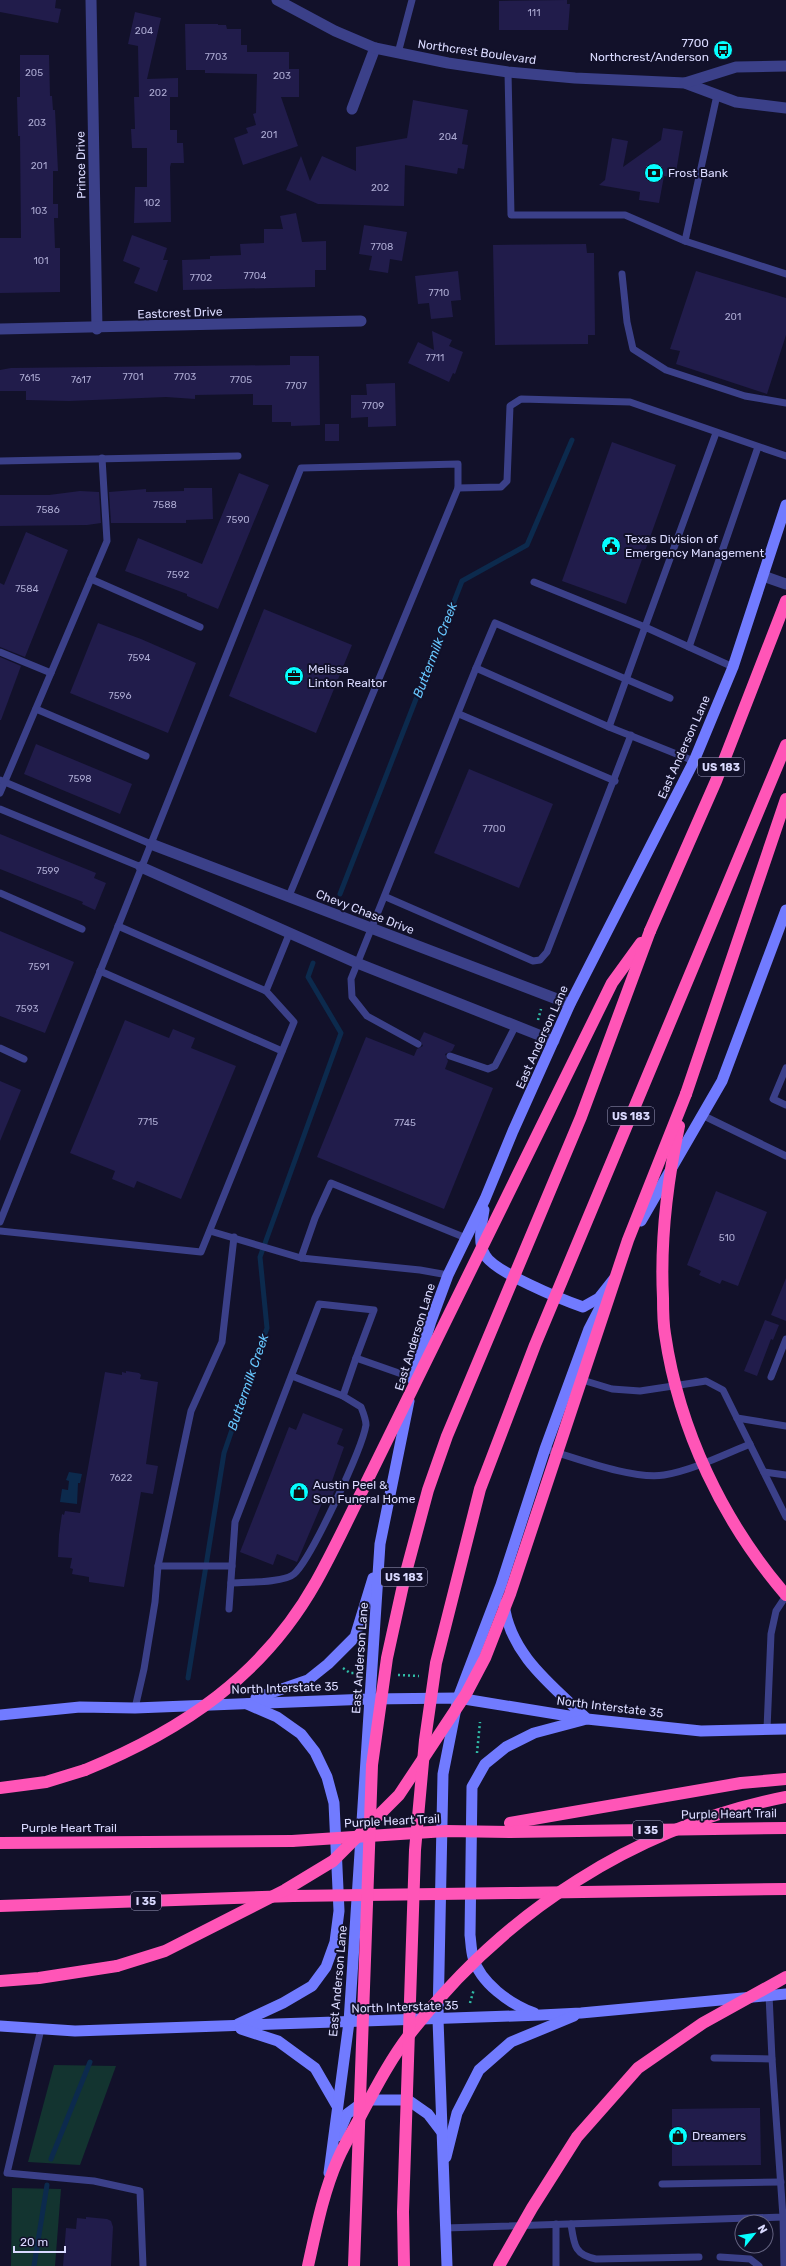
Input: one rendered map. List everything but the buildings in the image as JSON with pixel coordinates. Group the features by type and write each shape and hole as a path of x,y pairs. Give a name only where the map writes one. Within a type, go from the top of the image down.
{"highway":[{"name":"US 183","path":"354,2266 372,1765 387,1658 405,1576 428,1490 447,1436 581,1117 650,931 716,781 786,601"},
{"name":"US 183","path":"404,2266 404,2204 415,1850 425,1740 436,1663 457,1578 480,1489 535,1345 786,745"},
{"path":"0,1981 40,1978 117,1966 165,1951 285,1890 333,1860 399,1795 466,1694 485,1658 510,1594 628,1240 686,1094 786,799"},
{"path":"0,1788 46,1782 85,1770 124,1754 155,1738 184,1721 216,1699 246,1673 268,1649 316,1583 612,983 650,931"},
{"path":"686,1094 668,1181 661,1260 664,1333 677,1394 699,1456 725,1509 759,1564 786,1595"},
{"path":"510,1827 741,1783 786,1779"},
{"path":"308,2266 318,2221 337,2160 373,2094 412,2031 457,1978 510,1929 568,1886 616,1857 721,1812 786,1797"},
{"name":"Purple Heart Trail","path":"0,1843 292,1841 510,1827 786,1828"},
{"name":"I 35","path":"0,1906 293,1896 763,1891 786,1889"},
{"path":"763,1891 786,1892"},
{"path":"499,2266 532,2208 578,2137 638,2068 703,2023 786,1977"}],"main road":[{"name":"East Anderson Lane","path":"314,2266 334,2146 337,2106 349,2022 380,1544 413,1378 448,1275 485,1199 513,1131 570,1004 694,761 733,667 786,505"},
{"path":"447,2266 438,2019 443,1774 458,1698 501,1585 544,1449 588,1329 621,1270 644,1214 722,1081 786,910"},
{"path":"485,1199 480,1234 485,1255 499,1268 583,1307 599,1298 621,1270"},
{"path":"242,1702 308,1680 328,1664 355,1637 368,1600 380,1544"},
{"path":"501,1585 505,1614 510,1631 522,1655 587,1719"},
{"name":"North Interstate 35","path":"0,1715 80,1707 135,1708 242,1702 458,1698 587,1719 700,1731 786,1729"},
{"path":"233,2027 283,2003 312,1986 326,1967 335,1942 339,1911 334,1803 327,1777 315,1752 301,1734 277,1717 242,1702"},
{"path":"541,2015 517,2006 488,1982 473,1958 470,1935 472,1787 485,1764 506,1747 534,1733 587,1719"},
{"name":"North Interstate 35","path":"0,2026 75,2031 233,2027 541,2015 581,2013 786,1994"},
{"path":"443,2172 457,2113 479,2070 511,2042 581,2013"},
{"path":"233,2027 278,2041 315,2068 337,2106"},
{"path":"334,2146 347,2114 366,2100 408,2100 428,2114 441,2131"}],"street":[{"name":"Prince Drive","path":"91,0 97,329"},
{"name":"Northcrest Boulevard","path":"277,0 335,31 375,48 398,53 448,63 508,72 575,78 685,83 736,102 786,108"},
{"path":"352,109 375,48"},
{"name":"Northcrest Boulevard","path":"685,83 736,67 786,66"},
{"name":"Eastcrest Drive","path":"0,329 97,329 361,321"},
{"path":"763,576 786,584"},
{"name":"Chevy Chase Drive","path":"150,844 570,1004"},
{"path":"142,867 357,963 554,1041"}],"lane":[{"path":"398,53 412,0"},
{"path":"508,72 511,215 625,215 685,242 786,274"},
{"path":"685,242 717,95"},
{"path":"622,274 626,322 633,349 666,370 745,396 786,403"},
{"path":"458,488 501,487 507,481 510,406 521,399 630,402 786,456"},
{"path":"609,727 716,432"},
{"path":"689,647 758,447"},
{"path":"0,461 238,456"},
{"path":"0,793 3,781 36,709 107,540 102,458"},
{"path":"0,1222 301,468 458,464 458,488 289,896"},
{"path":"91,579 200,627"},
{"path":"534,582 645,627 733,667"},
{"path":"418,1044 367,1016 352,997 351,979 386,897 495,623 627,678 670,698"},
{"path":"0,652 51,673"},
{"path":"476,668 609,727 694,761"},
{"path":"36,709 146,756"},
{"path":"459,714 615,781"},
{"path":"386,897 533,961 540,960 546,952 615,781 631,735"},
{"path":"3,781 150,844"},
{"path":"0,809 142,867"},
{"path":"0,893 82,929"},
{"path":"0,1231 201,1252 294,1022 266,991 118,926"},
{"path":"266,991 290,932"},
{"path":"100,971 282,1051"},
{"path":"450,1056 488,1069 495,1066 516,1025"},
{"path":"0,1048 24,1059"},
{"path":"786,1068 773,1099 786,1105"},
{"path":"702,1115 786,1156"},
{"path":"301,1258 315,1218 331,1183 466,1238"},
{"path":"210,1230 301,1258 420,1270 448,1275"},
{"path":"135,1708 146,1662 155,1602 158,1566 191,1411 222,1342 234,1237"},
{"path":"229,1609 235,1522 319,1304 374,1310 343,1396"},
{"path":"771,1377 786,1339"},
{"path":"356,1358 413,1378"},
{"path":"231,1583 272,1581 294,1574 312,1547 343,1487 366,1424 361,1407 343,1396 292,1376"},
{"path":"571,1376 612,1389 640,1392 706,1381 723,1390 786,1517"},
{"path":"737,1418 786,1426"},
{"path":"544,1449 639,1475 663,1475 687,1469 750,1444"},
{"path":"764,1472 786,1475"},
{"path":"158,1566 232,1566"},
{"path":"767,1729 771,1634 776,1611 786,1595"},
{"path":"769,1995 783,2217 784,2266"},
{"path":"41,2029 4,2173 94,2181 140,2191 143,2266"},
{"path":"714,2058 772,2059"},
{"path":"662,2184 781,2182"},
{"path":"445,2228 783,2217"},
{"path":"556,2224 556,2266"},
{"path":"571,2224 576,2249 584,2257 596,2259 699,2258"},
{"path":"720,2257 750,2259 759,2266"}],"path":[{"path":"720,53 721,38"},
{"path":"537,1024 541,1009"},
{"path":"343,1668 350,1673 364,1674"},
{"path":"390,1674 421,1676"}],"green space":[{"path":"54,2065 116,2066 80,2165 28,2162"},
{"path":"12,2188 61,2189 55,2266 11,2266"}],"water":[{"path":"69,1472 82,1474 80,1483 78,1483 77,1504 60,1502 62,1489 68,1490 69,1481 66,1480"}],"waterway":[{"name":"Buttermilk Creek","path":"340,894 462,581 527,545 572,440"},
{"name":"Buttermilk Creek","path":"188,1678 224,1453 267,1328 260,1257 341,1033 308,977 313,963"},
{"name":"Buttermilk Creek","path":"51,2159 90,2062"},
{"name":"Buttermilk Creek","path":"34,2266 47,2185"}],"place":[{"name":"7700 Northcrest/Anderson","path":"723,50"},
{"name":"Frost Bank","path":"654,173"},
{"name":"Texas Division of Emergency Management","path":"611,546"},
{"name":"Melissa Linton Realtor","path":"294,676"},
{"name":"Austin Peel & Son Funeral Home","path":"299,1492"},
{"name":"Dreamers","path":"678,2136"}]}
